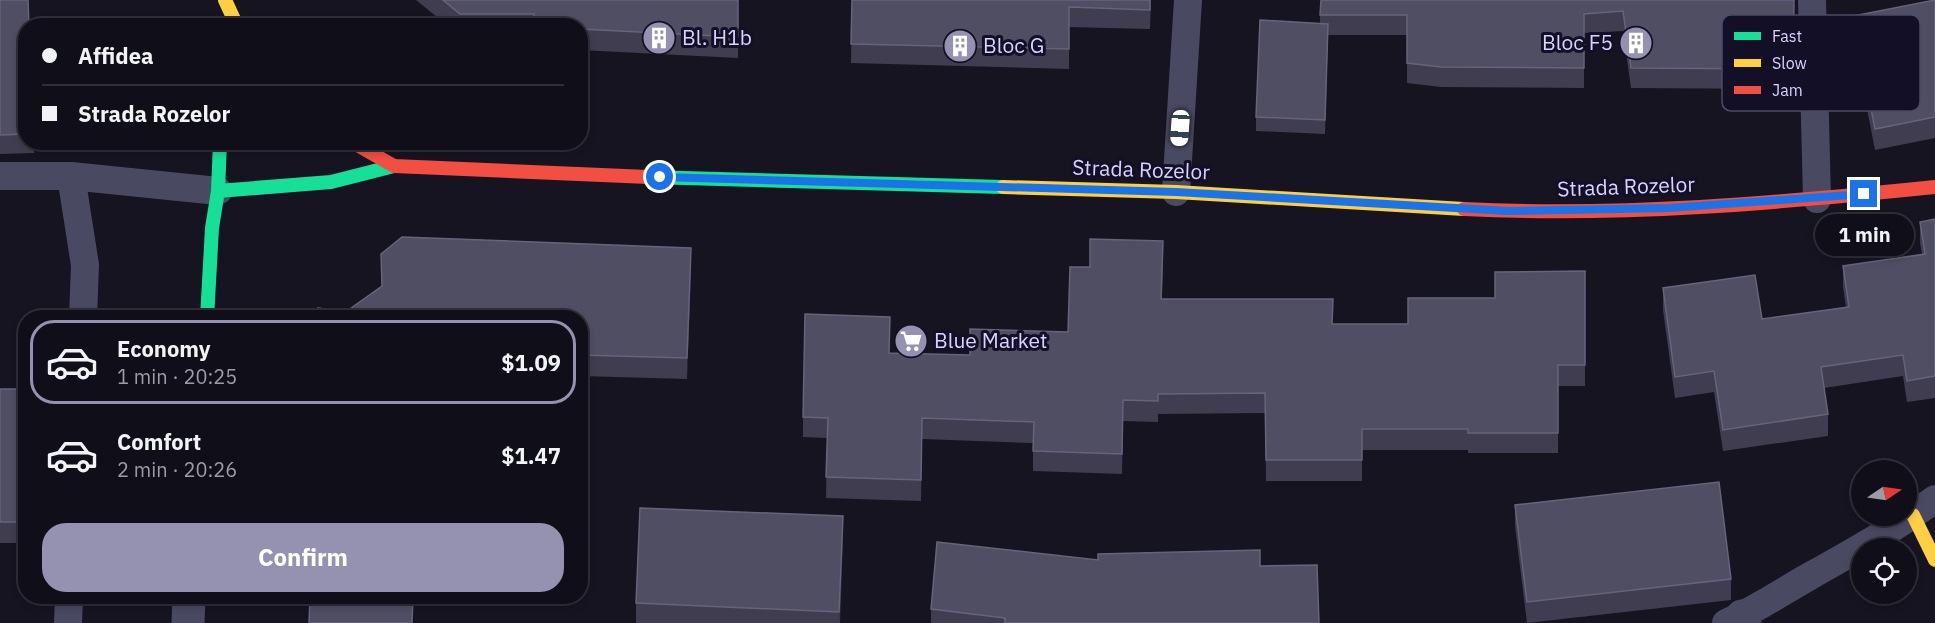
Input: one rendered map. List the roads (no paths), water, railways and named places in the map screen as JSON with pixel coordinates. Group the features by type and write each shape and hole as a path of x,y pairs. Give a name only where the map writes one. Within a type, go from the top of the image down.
{"street":[{"path":"207,310 220,150"},
{"name":"Strada Rozelor","path":"366,150 394,166 568,174 1176,192 1508,211 1669,208 1817,199 1935,187"},
{"path":"218,191 331,182 394,166"},
{"path":"1924,507 1935,560"},
{"path":"188,623 189,604"}],"lane":[{"path":"1176,192 1188,0"},
{"path":"1812,0 1812,15"},
{"path":"1815,111 1817,199"},
{"path":"0,176 71,176 218,191"},
{"path":"71,176 85,266 82,310"},
{"path":"1738,621 1924,507"},
{"path":"68,623 69,604"}],"place":[{"name":"Bl. H1b","path":"659,38"},
{"name":"Bloc F5","path":"1636,43"},
{"name":"Bloc G","path":"960,46"},
{"name":"Blue Market","path":"911,341"}]}
